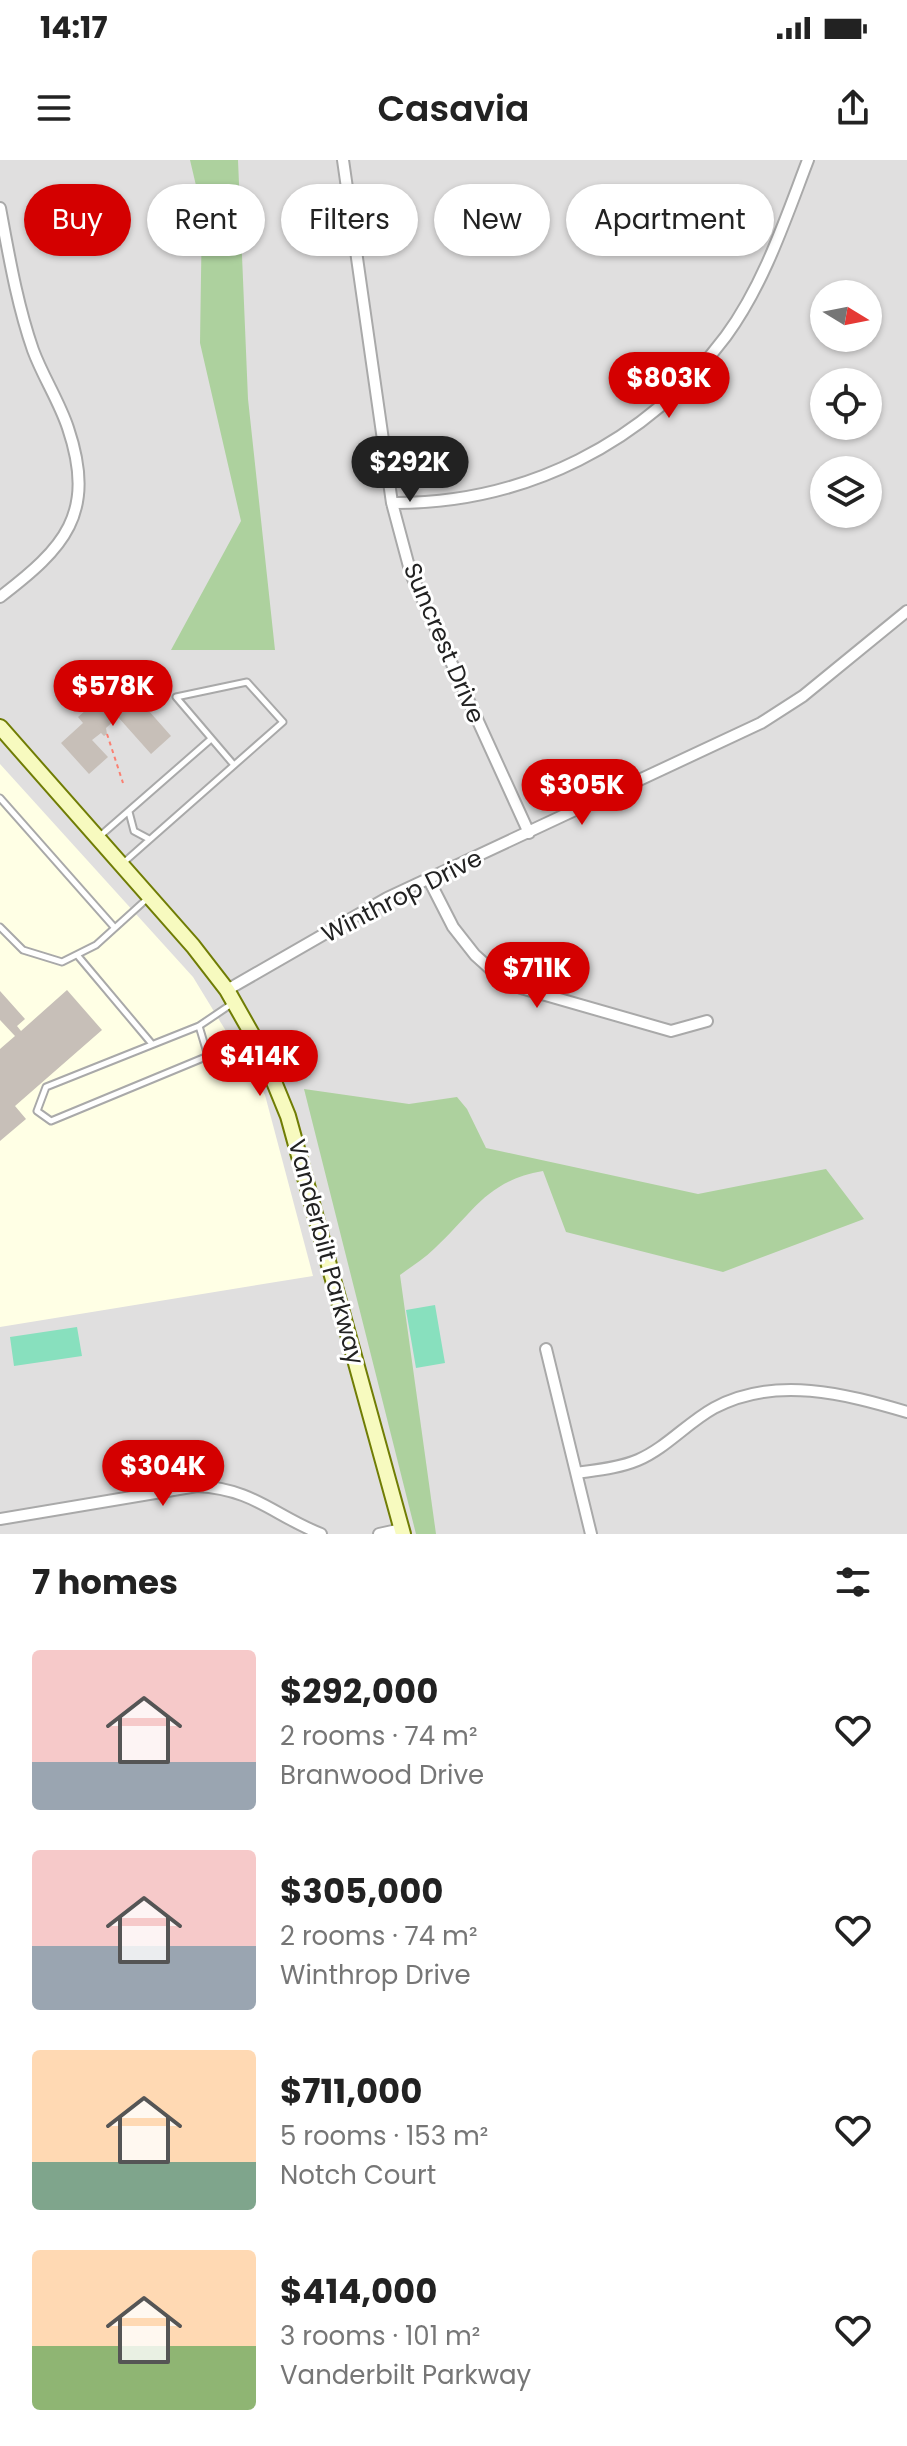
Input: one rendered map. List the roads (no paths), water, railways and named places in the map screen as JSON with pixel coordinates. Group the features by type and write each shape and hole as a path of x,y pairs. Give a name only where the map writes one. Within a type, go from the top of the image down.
{"main road":[{"name":"Vanderbilt Parkway","path":"1,730 150,897 230,996 261,1050 288,1116 403,1532"}],"street":[{"name":"Suncrest Drive","path":"343,160 392,503 411,574 529,833"},
{"path":"392,503 436,503 523,484 565,469 629,431 696,371 727,335 771,254 808,160"},
{"path":"0,208 14,280 34,352 68,428 79,503 61,541 45,562 0,597"},
{"name":"Winthrop Drive","path":"230,996 387,898 761,723 803,696 907,611"},
{"path":"429,880 453,927 475,955 495,973 521,988 671,1031 707,1021"},
{"path":"546,1349 591,1534"},
{"path":"577,1473 638,1460 717,1406 775,1391 814,1390 850,1395 907,1412"},
{"path":"0,1519 197,1486 223,1488 250,1496 321,1534"},
{"path":"379,1534 403,1532"}],"lane":[{"path":"122,865 283,722 247,682 176,697 234,765"},
{"path":"98,838 211,739"},
{"path":"0,798 114,927"},
{"path":"128,811 134,831 150,839"},
{"path":"0,927 23,950 62,962 78,956 150,897"},
{"path":"78,956 152,1044"},
{"path":"199,1026 208,1056 51,1121 37,1111 46,1087 199,1026 230,996"}]}
